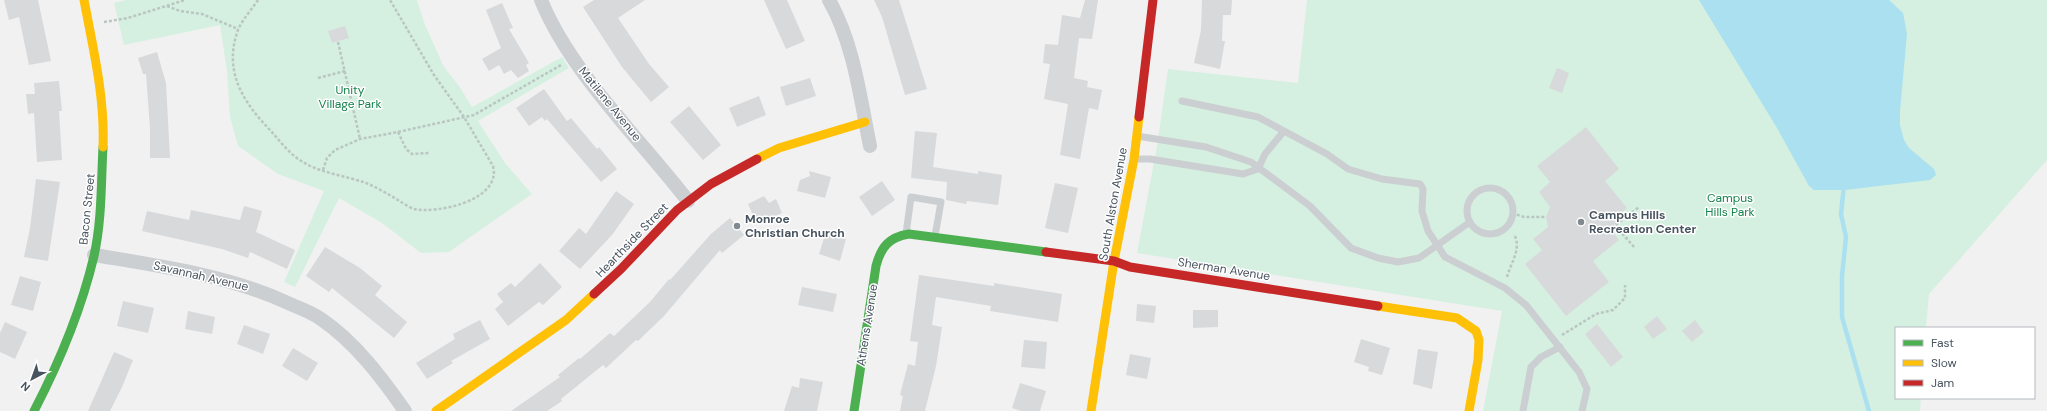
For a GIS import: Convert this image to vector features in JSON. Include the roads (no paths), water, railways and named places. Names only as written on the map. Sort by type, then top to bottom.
[{"type":"street","name":"Bacon Street","points":[[34,411],[65,348],[94,255],[100,212],[104,124],[98,72],[84,0]]},
{"type":"street","name":"Matilene Avenue","points":[[541,0],[550,19],[597,90],[688,201]]},
{"type":"street","points":[[829,0],[845,38],[858,78],[870,146]]},
{"type":"street","name":"South Alston Avenue","points":[[1092,411],[1114,262],[1134,159],[1153,0]]},
{"type":"street","name":"Hearthside Street","points":[[436,411],[566,320],[621,269],[677,210],[711,184],[741,166],[779,148],[865,122]]},
{"type":"street","name":"Sherman Avenue","points":[[886,241],[899,235],[906,234],[935,237],[1114,262],[1130,267],[1457,318],[1469,324],[1477,332],[1480,346],[1469,411]]},
{"type":"street","name":"Athens Avenue","points":[[854,411],[876,266],[880,251],[886,241]]},
{"type":"street","name":"Savannah Avenue","points":[[94,255],[219,278],[261,291],[298,307],[321,319],[337,332],[370,364],[405,411]]},
{"type":"lane","points":[[1182,101],[1258,117],[1327,154],[1348,169],[1382,179],[1420,184],[1423,189],[1422,212],[1428,231],[1439,246],[1445,258],[1505,288],[1526,305],[1579,372],[1587,389],[1582,411]]},
{"type":"lane","points":[[1134,159],[1150,159],[1243,174],[1258,169],[1265,154],[1284,131]]},
{"type":"lane","points":[[1137,136],[1206,147],[1251,162],[1258,169],[1310,206],[1351,248],[1378,258],[1398,262],[1420,258],[1439,246],[1470,222]]},
{"type":"lane","points":[[1484,188],[1491,188],[1504,193],[1511,202],[1512,213],[1509,222],[1502,229],[1496,232],[1484,233],[1476,229],[1470,222],[1467,215],[1469,201],[1475,193],[1484,188]]},
{"type":"lane","points":[[906,234],[911,197],[941,202],[935,237]]},
{"type":"lane","points":[[1523,411],[1531,367],[1541,357],[1560,347]]},
{"type":"water","points":[[1699,0],[1889,0],[1903,13],[1907,34],[1900,111],[1900,125],[1904,140],[1909,148],[1934,169],[1936,175],[1930,180],[1845,190],[1814,190],[1809,186],[1777,128]]},
{"type":"waterway","points":[[1844,185],[1841,214],[1846,237],[1842,276],[1842,317],[1869,411]]},
{"type":"place","name":"Campus Hills Recreation Center","points":[[1581,222]]},
{"type":"place","name":"Monroe Christian Church","points":[[737,226]]},
{"type":"park label","name":"Unity Village Park","points":[[350,97]]},
{"type":"park label","name":"Campus Hills Park","points":[[1730,205]]}]
